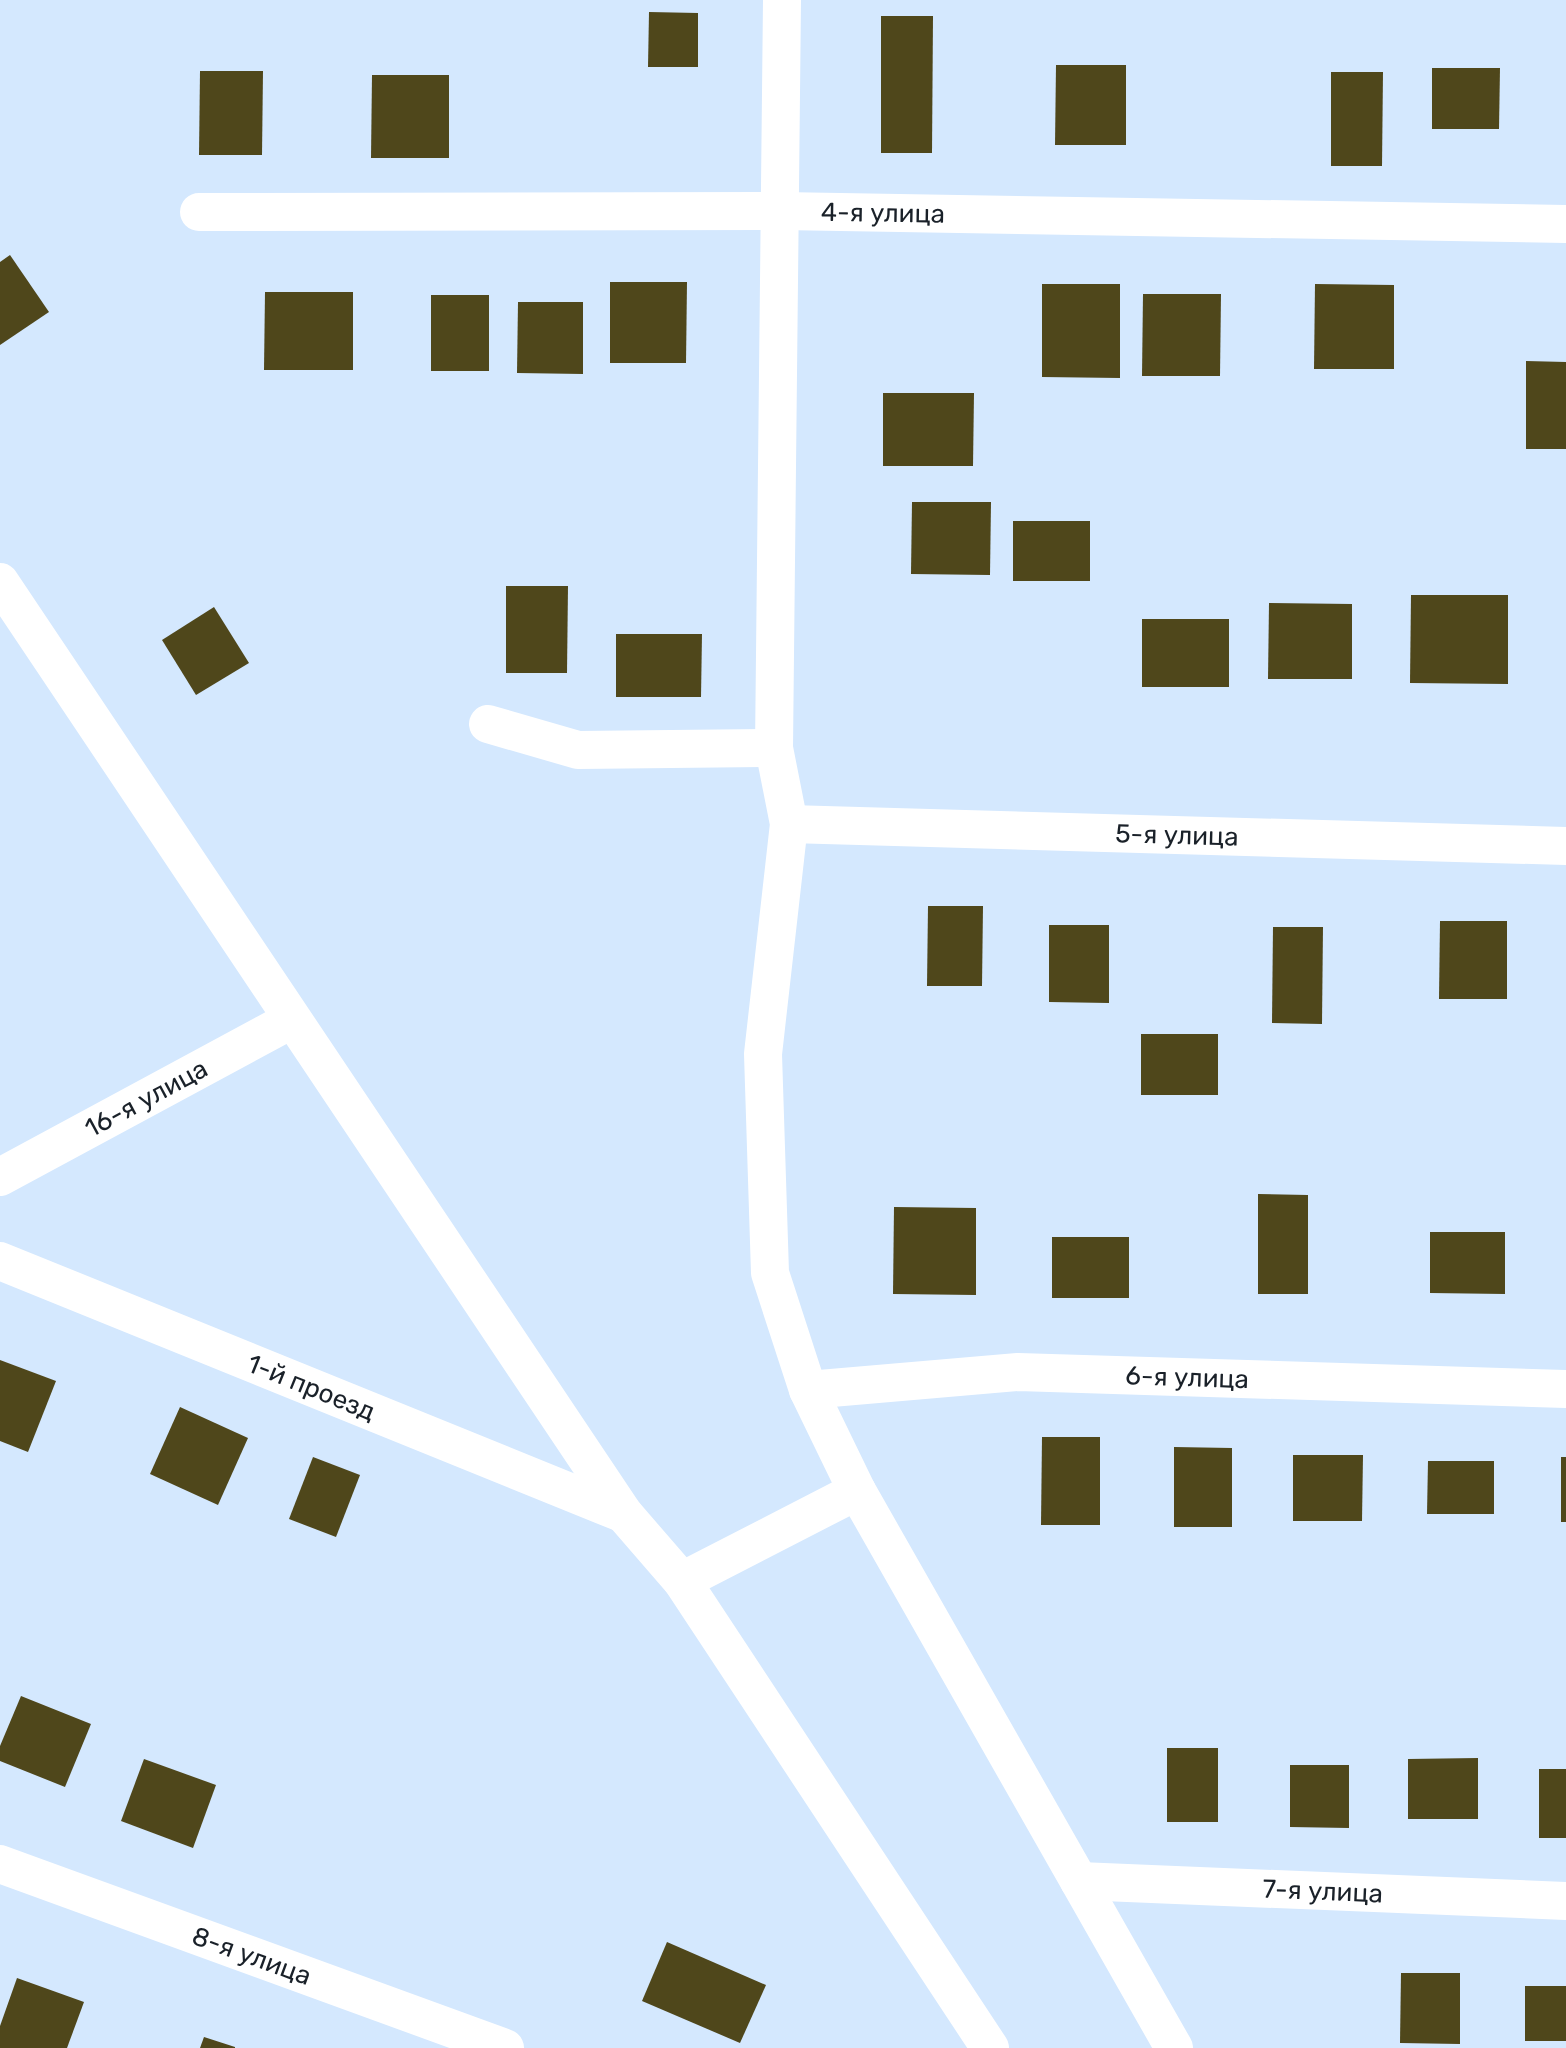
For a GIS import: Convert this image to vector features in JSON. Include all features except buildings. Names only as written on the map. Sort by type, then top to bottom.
[{"type":"street","points":[[782,0],[774,748],[789,824],[763,1054],[770,1273],[808,1390],[857,1491],[1174,2048]]},
{"type":"street","name":"4-я улица","points":[[199,212],[781,211],[1566,224]]},
{"type":"street","points":[[0,582],[624,1514],[682,1581],[990,2048]]},
{"type":"street","points":[[488,724],[578,750],[774,748]]},
{"type":"street","name":"5-я улица","points":[[789,824],[1566,846]]},
{"type":"street","name":"16-я улица","points":[[0,1177],[291,1020]]},
{"type":"street","name":"1-й проезд","points":[[0,1261],[624,1514]]},
{"type":"street","name":"6-я улица","points":[[808,1390],[1018,1372],[1566,1389]]},
{"type":"street","points":[[682,1581],[857,1491]]},
{"type":"street","name":"8-я улица","points":[[0,1864],[505,2048]]},
{"type":"street","name":"7-я улица","points":[[1079,1881],[1566,1901]]}]
